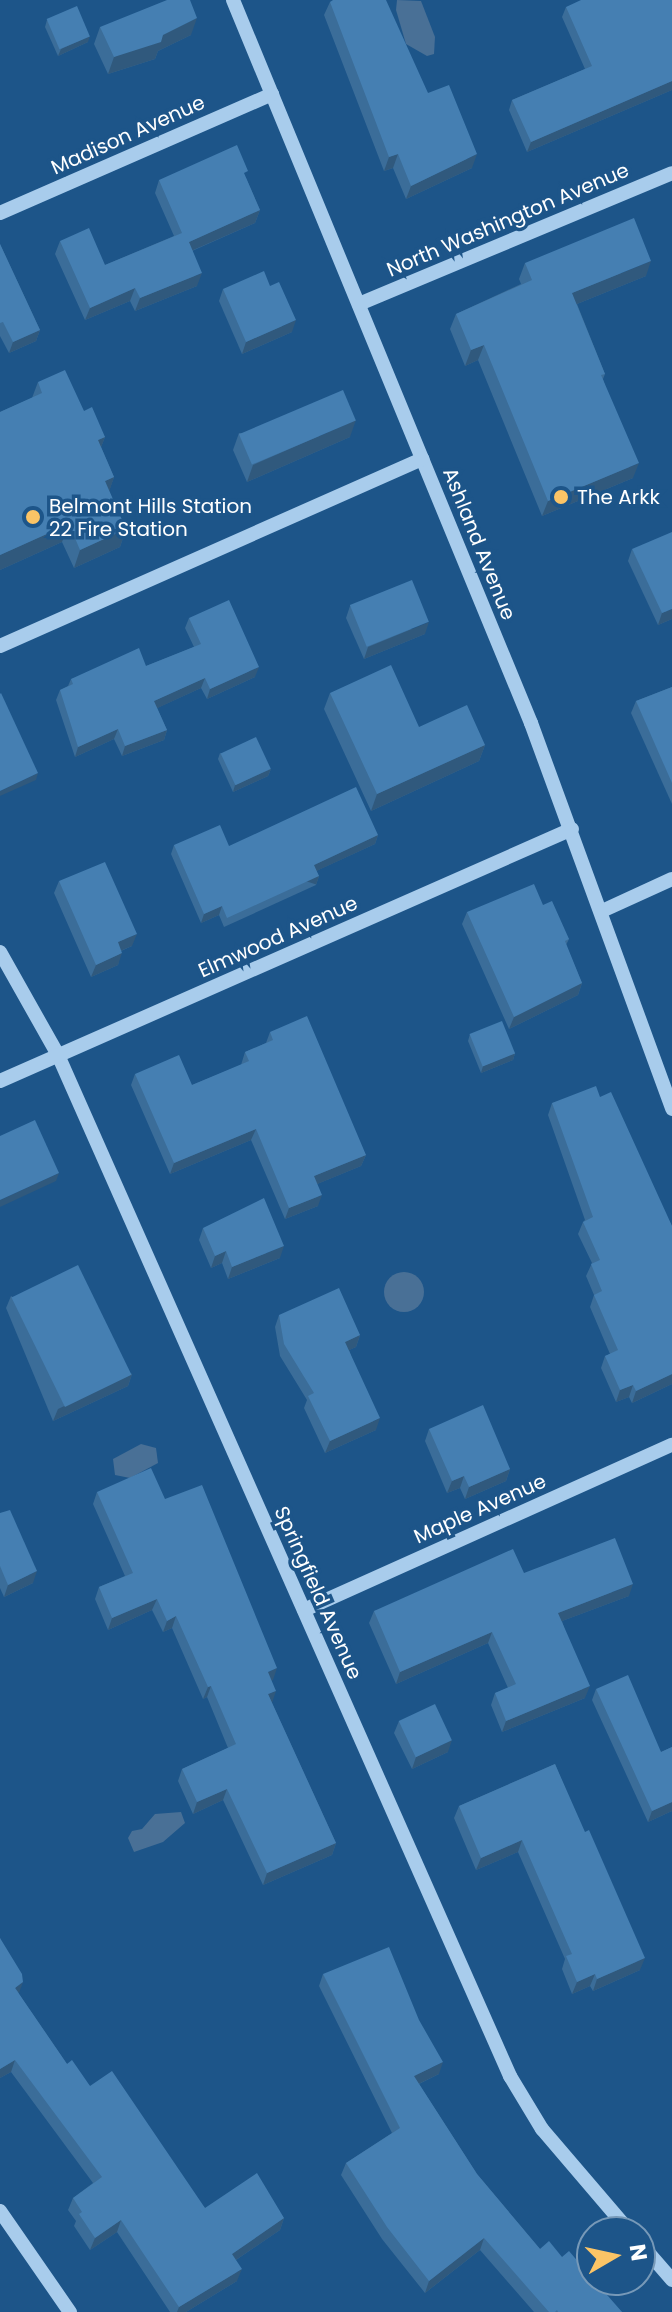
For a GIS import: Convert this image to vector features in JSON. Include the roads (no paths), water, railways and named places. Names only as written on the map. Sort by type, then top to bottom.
[{"type":"street","name":"Ashland Avenue","points":[[233,0],[572,829],[672,1109]]},
{"type":"street","name":"Madison Avenue","points":[[0,213],[272,94]]},
{"type":"street","name":"North Washington Avenue","points":[[359,304],[672,173]]},
{"type":"street","points":[[0,646],[422,459]]},
{"type":"street","name":"Elmwood Avenue","points":[[0,1081],[572,829]]},
{"type":"street","points":[[602,911],[672,879]]},
{"type":"street","name":"Springfield Avenue","points":[[0,952],[58,1055],[510,2076],[542,2129],[616,2216]]},
{"type":"street","name":"Maple Avenue","points":[[304,1610],[672,1445]]},
{"type":"street","points":[[0,2211],[70,2312]]},
{"type":"street","points":[[656,2262],[672,2280]]},
{"type":"water","points":[[397,0],[421,1],[435,37],[434,54],[427,56],[406,44],[396,10]]},
{"type":"water","points":[[404,1272],[418,1278],[424,1292],[418,1306],[404,1312],[390,1306],[384,1292],[390,1278]]},
{"type":"water","points":[[141,1444],[156,1448],[158,1463],[130,1478],[115,1475],[113,1459]]},
{"type":"water","points":[[181,1812],[185,1823],[163,1842],[134,1852],[128,1838],[132,1831],[142,1829],[155,1814]]},
{"type":"place","name":"The Arkk","points":[[561,497]]},
{"type":"place","name":"Belmont Hills Station 22 Fire Station","points":[[33,517]]}]
